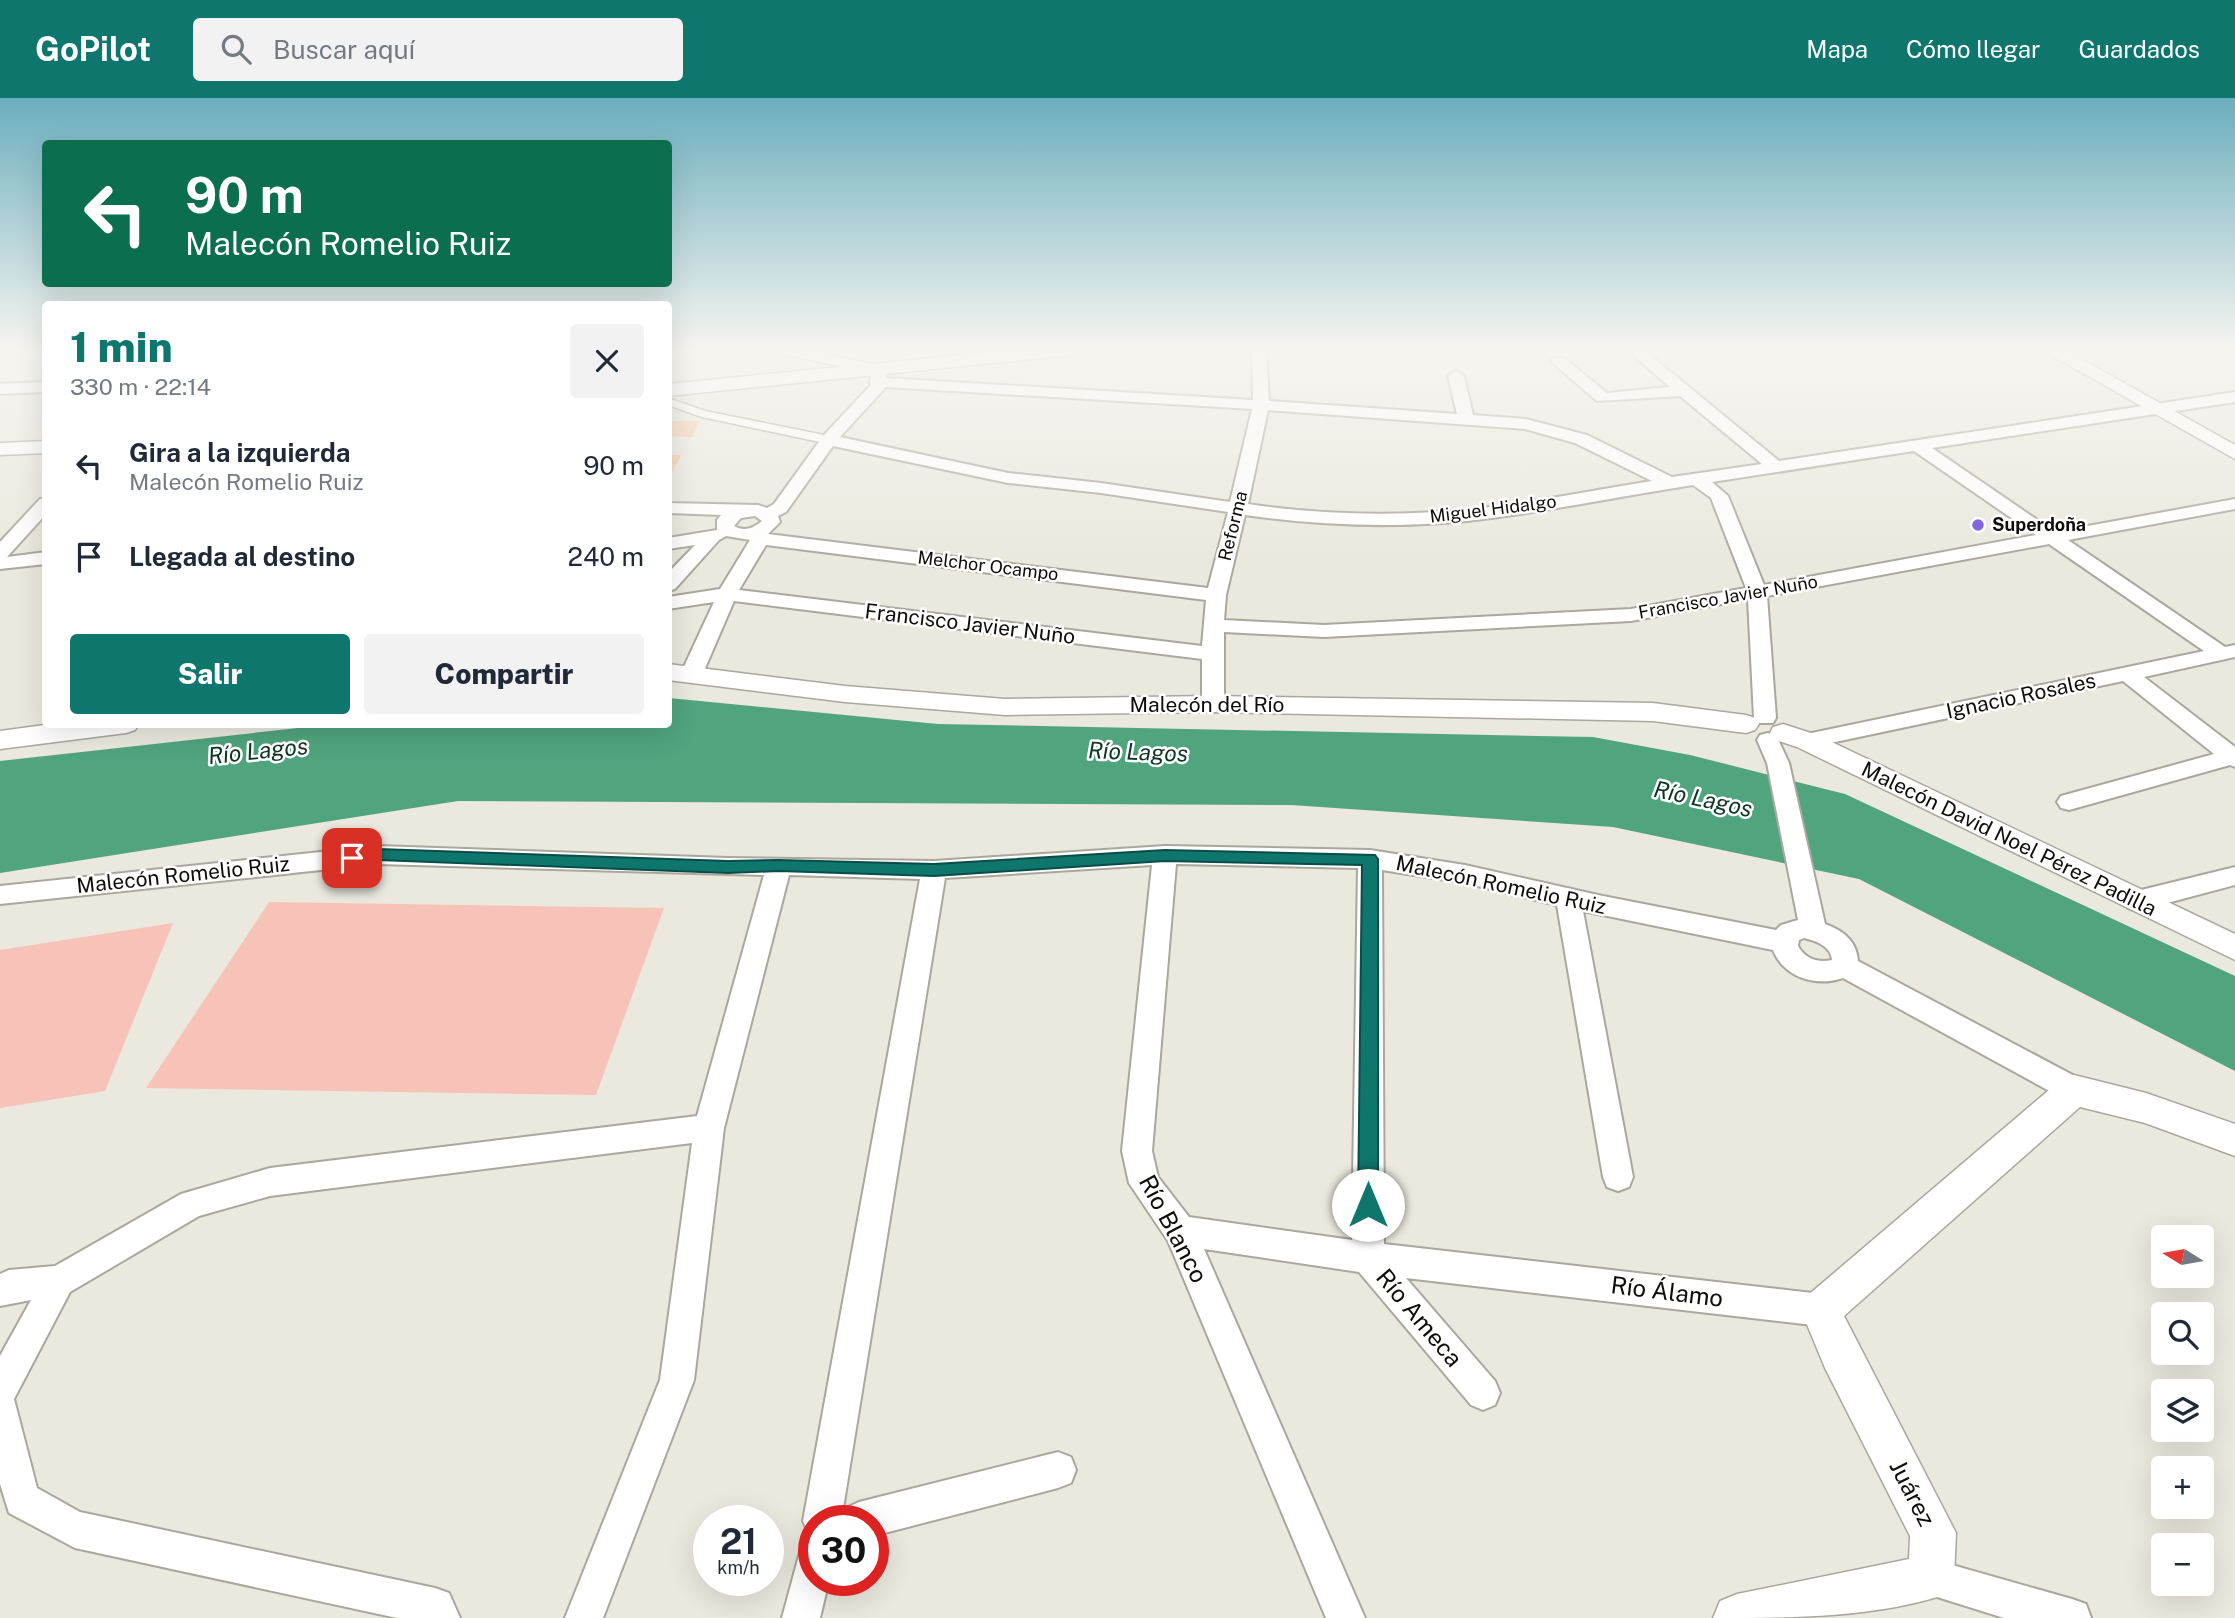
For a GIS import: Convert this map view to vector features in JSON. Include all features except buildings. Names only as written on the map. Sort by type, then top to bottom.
[{"type":"street","points":[[736,421],[829,440]]},
{"type":"street","points":[[768,514],[780,508],[829,440],[847,421]]},
{"type":"street","name":"Reforma","points":[[1213,704],[1212,654],[1216,595],[1257,421]]},
{"type":"street","points":[[1480,421],[1526,424],[1581,439],[1670,483]]},
{"type":"street","points":[[1718,421],[1776,467]]},
{"type":"street","name":"Miguel Hidalgo","points":[[829,440],[1008,478],[1101,488],[1291,516],[1404,519],[1497,512],[2083,421]]},
{"type":"street","points":[[2175,421],[2235,453]]},
{"type":"street","points":[[1918,446],[2050,538],[2228,652]]},
{"type":"street","points":[[0,449],[42,447]]},
{"type":"street","points":[[1698,479],[1719,496],[1757,592],[1774,736],[1813,929]]},
{"type":"street","name":"Francisco Javier Nuño","points":[[1214,626],[1324,631],[1631,615],[2235,504]]},
{"type":"street","points":[[0,552],[42,507]]},
{"type":"street","points":[[672,508],[758,510],[768,514],[771,522],[759,536],[680,673]]},
{"type":"street","points":[[672,581],[720,534],[726,520],[743,511]]},
{"type":"street","name":"Melchor Ocampo","points":[[672,543],[720,534],[759,536],[1216,595]]},
{"type":"street","points":[[0,563],[42,558]]},
{"type":"street","name":"Francisco Javier Nuño","points":[[672,602],[727,594],[1212,654]]},
{"type":"street","name":"Ignacio Rosales","points":[[1774,736],[2127,674],[2228,652]]},
{"type":"street","name":"Malecón del Río","points":[[680,673],[845,694],[1005,707],[1213,704],[1653,712],[1774,736]]},
{"type":"street","points":[[2127,674],[2234,757]]},
{"type":"street","points":[[0,740],[94,728]]},
{"type":"street","name":"Malecón David Noel Pérez Padilla","points":[[1774,736],[2235,948]]},
{"type":"street","points":[[2069,802],[2234,757]]},
{"type":"street","name":"Malecón Romelio Ruiz","points":[[0,895],[378,855],[728,867],[934,870],[1165,855],[1370,859],[1465,874],[1784,942]]},
{"type":"street","name":"Río Blanco","points":[[1165,855],[1137,1151],[1144,1183],[1180,1231],[1346,1618]]},
{"type":"street","name":"Río Ameca","points":[[1370,859],[1368,1258],[1483,1393]]},
{"type":"street","points":[[584,1618],[677,1380],[709,1128],[779,866]]},
{"type":"street","points":[[825,1505],[934,870]]},
{"type":"street","points":[[2137,901],[2235,876]]},
{"type":"street","points":[[1568,898],[1618,1177]]},
{"type":"street","points":[[1804,928],[1823,932],[1840,945],[1845,953],[1843,967],[1829,973],[1808,970],[1791,957],[1784,942],[1790,932],[1804,928]]},
{"type":"street","points":[[1843,967],[2074,1090],[2146,1108],[2235,1140]]},
{"type":"street","points":[[1821,1310],[2074,1090]]},
{"type":"street","points":[[0,1290],[9,1286],[58,1281],[192,1204],[270,1182],[709,1128]]},
{"type":"street","name":"Río Álamo","points":[[1180,1231],[1368,1258],[1821,1310]]},
{"type":"street","points":[[0,1390],[58,1281]]},
{"type":"street","name":"Juárez","points":[[1821,1310],[1840,1353],[1933,1533],[1931,1578]]},
{"type":"street","points":[[0,1408],[22,1500],[75,1529],[435,1607],[441,1618]]},
{"type":"street","points":[[889,1513],[1058,1470]]},
{"type":"street","points":[[1737,1618],[1931,1578],[2072,1618]]},
{"type":"street","points":[[801,1618],[806,1596]]},
{"type":"shaded area","points":[[269,902],[664,908],[596,1095],[146,1088]]},
{"type":"shaded area","points":[[173,923],[105,1091],[0,1108],[0,950]]},
{"type":"water","name":"Río Lagos","points":[[672,698],[938,724],[1593,737],[1690,755],[1845,794],[2235,976],[2235,1071],[1859,879],[1613,827],[1291,805],[458,801],[0,873],[0,761],[298,728],[672,728]]},
{"type":"place","name":"Superdoña","points":[[1978,525]]},
{"type":"route","points":[[352,858],[378,855],[728,867],[934,870],[1165,855],[1370,859],[1368,1205]]}]
